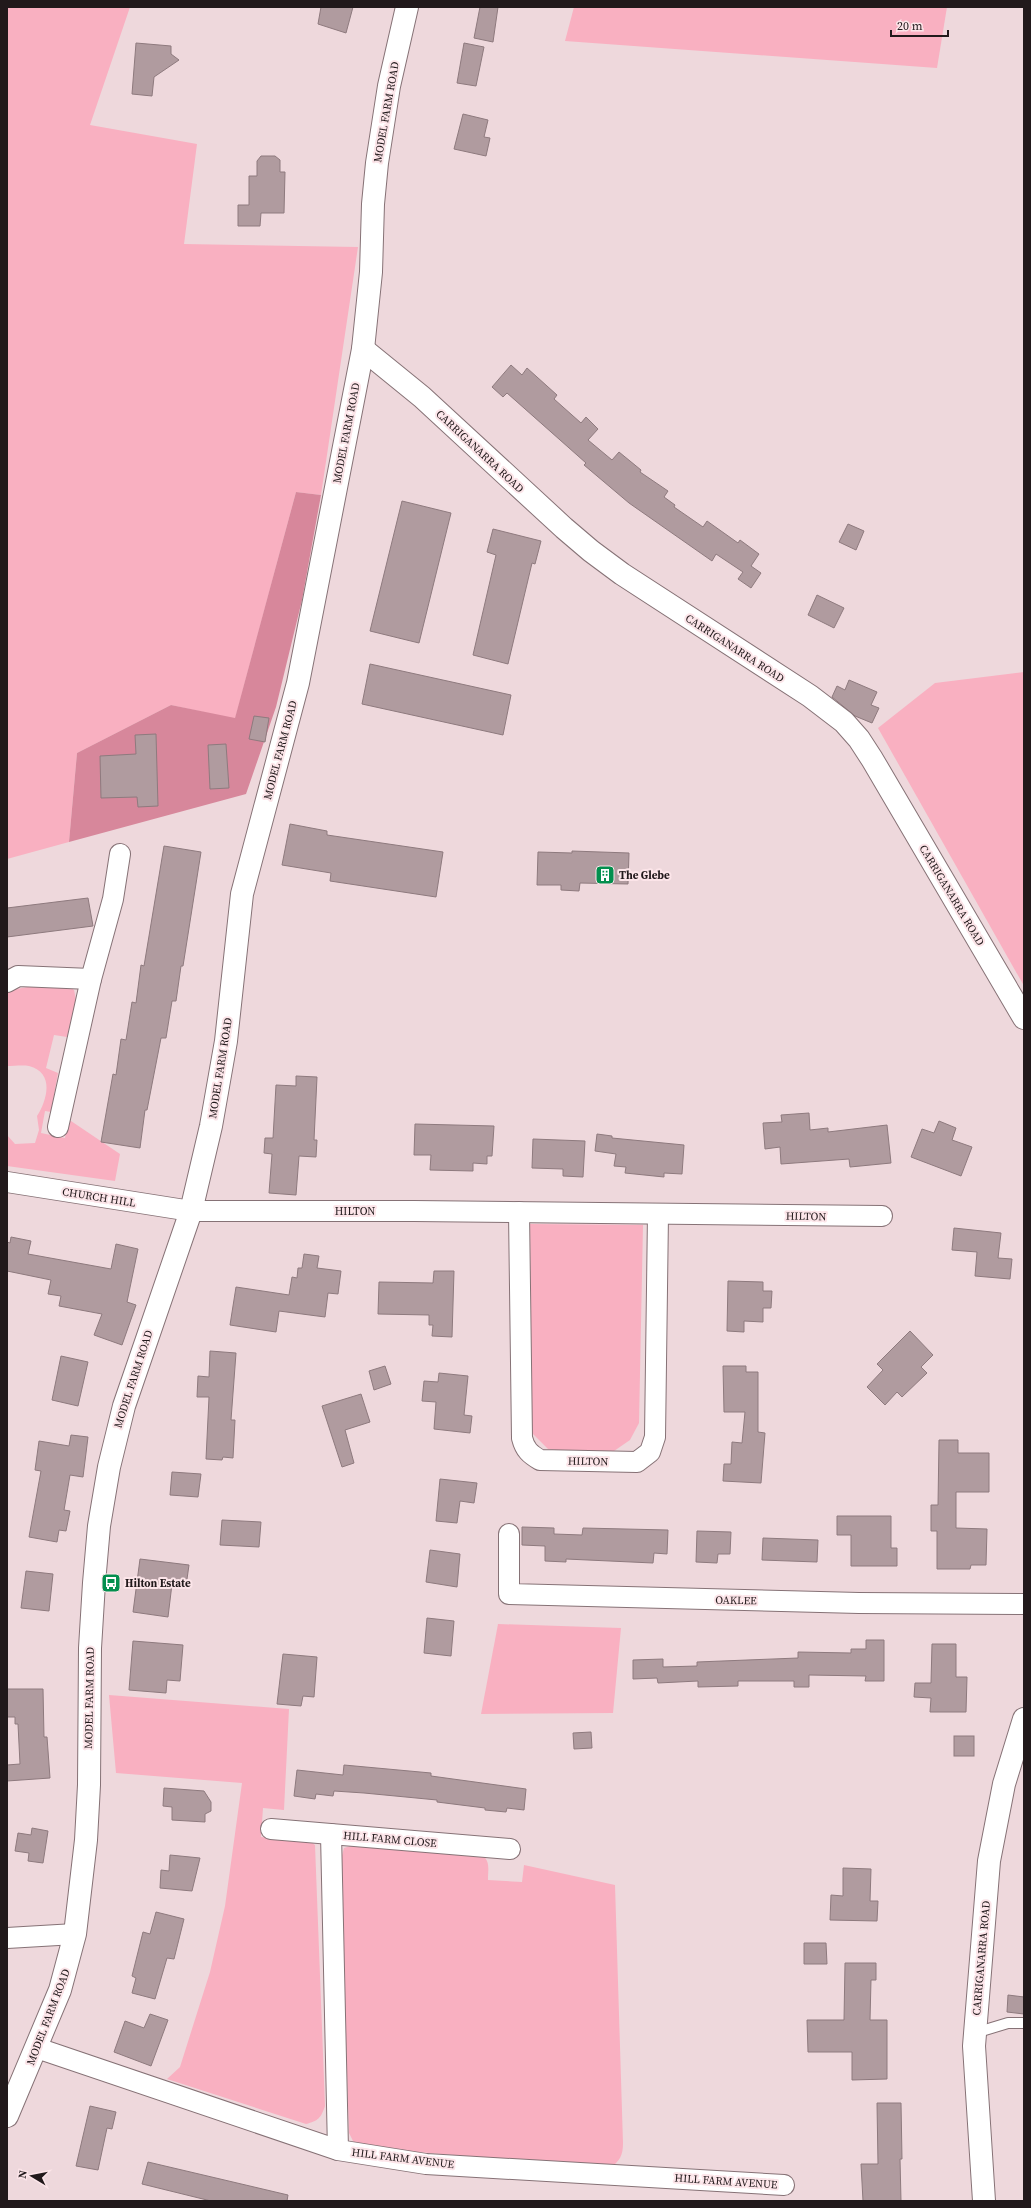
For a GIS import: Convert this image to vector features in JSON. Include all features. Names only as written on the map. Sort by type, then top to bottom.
[{"type":"main road","name":"MODEL FARM ROAD","points":[[7,2116],[37,2048],[60,1990],[75,1934],[86,1832],[89,1784],[90,1648],[99,1526],[110,1461],[124,1406],[191,1211],[221,1080],[242,894],[298,682],[363,349],[371,272],[373,204],[377,163],[389,86],[407,7]]},
{"type":"main road","name":"CARRIGANARRA ROAD","points":[[363,349],[422,397],[591,551],[627,577],[810,696],[844,722],[872,759],[1024,1018]]},
{"type":"main road","name":"CARRIGANARRA ROAD","points":[[984,2201],[974,2046],[989,1861],[1004,1784],[1024,1718]]},
{"type":"street","points":[[58,1127],[91,979],[114,899],[120,854]]},
{"type":"street","points":[[7,982],[18,976],[91,979]]},
{"type":"street","name":"CHURCH HILL","points":[[7,1182],[191,1211]]},
{"type":"street","name":"HILTON","points":[[191,1211],[519,1212],[882,1216]]},
{"type":"street","name":"HILTON","points":[[519,1212],[522,1438],[524,1447],[531,1455],[540,1460],[630,1462],[637,1462],[645,1458],[654,1445],[655,1437],[658,1214]]},
{"type":"street","name":"OAKLEE","points":[[509,1534],[509,1594],[859,1603],[1024,1604]]},
{"type":"street","name":"HILL FARM CLOSE","points":[[271,1829],[510,1849]]},
{"type":"street","points":[[331,1834],[338,2150]]},
{"type":"street","points":[[7,1938],[75,1934]]},
{"type":"street","name":"HILL FARM AVENUE","points":[[37,2048],[338,2150],[426,2164],[784,2185]]},
{"type":"lane","points":[[975,2033],[1008,2023],[1024,2023]]},
{"type":"shaded area","points":[[7,7],[130,7],[90,125],[197,144],[184,244],[358,247],[321,495],[296,492],[235,719],[171,705],[77,753],[69,842],[7,859]]},
{"type":"shaded area","points":[[574,7],[947,7],[937,68],[565,41]]},
{"type":"shaded area","points":[[296,492],[321,495],[302,600],[276,707],[246,794],[69,842],[77,753],[171,705],[235,718]]},
{"type":"shaded area","points":[[1024,672],[1024,986],[878,728],[935,683]]},
{"type":"shaded area","points":[[60,981],[74,990],[76,1000],[67,1037],[54,1035],[46,1068],[58,1073],[51,1112],[45,1111],[41,1133],[65,1138],[68,1121],[71,1121],[120,1154],[115,1181],[7,1166],[7,1135],[15,1144],[35,1143],[39,1130],[37,1116],[41,1110],[46,1095],[46,1081],[43,1075],[29,1066],[7,1066],[7,993],[11,990]]},
{"type":"shaded area","points":[[530,1224],[643,1225],[639,1423],[630,1440],[614,1451],[587,1454],[548,1449],[532,1433]]},
{"type":"shaded area","points":[[498,1624],[621,1628],[613,1713],[481,1714]]},
{"type":"shaded area","points":[[109,1695],[289,1709],[284,1810],[263,1808],[261,1837],[311,1842],[315,1845],[325,2106],[320,2116],[313,2122],[306,2124],[167,2079],[180,2067],[210,1972],[225,1906],[242,1783],[116,1773]]},
{"type":"shaded area","points":[[357,1844],[479,1853],[485,1858],[488,1864],[488,1880],[522,1882],[524,1865],[615,1885],[623,2143],[621,2155],[616,2163],[609,2168],[359,2147],[353,2141],[349,2133],[340,1863],[344,1848]]},
{"type":"building","points":[[321,7],[353,7],[346,33],[318,24]]},
{"type":"building","points":[[480,7],[498,7],[493,42],[474,38]]},
{"type":"building","points":[[136,43],[171,46],[171,54],[179,60],[154,77],[152,96],[132,94]]},
{"type":"building","points":[[464,43],[484,47],[476,86],[457,83]]},
{"type":"building","points":[[463,114],[488,120],[484,137],[490,138],[486,156],[454,149]]},
{"type":"building","points":[[261,156],[275,156],[280,160],[280,172],[285,172],[284,213],[261,213],[260,226],[238,226],[238,205],[249,205],[249,176],[257,176],[257,161]]},
{"type":"building","points":[[511,365],[522,375],[527,368],[557,395],[554,399],[581,423],[586,417],[598,429],[588,440],[612,460],[619,452],[641,470],[640,472],[668,491],[664,497],[675,505],[674,507],[703,527],[707,521],[738,543],[740,540],[759,554],[751,566],[761,573],[751,588],[738,579],[743,572],[716,554],[712,561],[629,503],[584,465],[586,463],[507,393],[503,397],[492,387]]},
{"type":"building","points":[[402,501],[451,513],[419,643],[370,631]]},
{"type":"building","points":[[848,524],[864,531],[856,550],[839,542]]},
{"type":"building","points":[[493,529],[541,541],[535,564],[532,563],[508,664],[473,655],[496,555],[487,552]]},
{"type":"building","points":[[817,595],[844,608],[834,628],[808,615]]},
{"type":"building","points":[[370,664],[511,695],[503,735],[362,704]]},
{"type":"building","points":[[849,680],[877,692],[871,705],[879,708],[872,723],[855,716],[832,697],[837,686],[845,690]]},
{"type":"building","points":[[254,716],[269,718],[265,742],[249,739]]},
{"type":"building","points":[[156,734],[158,806],[138,807],[137,797],[101,798],[100,756],[136,754],[135,735]]},
{"type":"building","points":[[226,744],[229,788],[210,789],[208,745]]},
{"type":"building","points":[[290,824],[327,831],[327,835],[443,852],[436,897],[330,881],[331,873],[282,865]]},
{"type":"building","points":[[164,846],[201,852],[176,1001],[172,1001],[166,1038],[161,1038],[147,1110],[145,1110],[140,1148],[101,1142],[113,1074],[116,1075],[121,1039],[126,1040],[132,1002],[136,1003],[141,965],[144,966]]},
{"type":"building","points":[[572,851],[629,853],[628,884],[580,883],[579,891],[561,890],[561,885],[537,885],[538,852],[572,853]]},
{"type":"building","points":[[88,898],[93,926],[7,937],[7,908]]},
{"type":"building","points":[[296,1076],[317,1077],[314,1140],[317,1140],[316,1157],[299,1156],[296,1195],[269,1193],[272,1154],[264,1153],[265,1138],[273,1138],[276,1085],[296,1086]]},
{"type":"building","points":[[809,1113],[810,1130],[828,1128],[828,1132],[887,1125],[891,1163],[850,1167],[849,1159],[781,1164],[780,1147],[765,1149],[763,1123],[782,1122],[781,1115]]},
{"type":"building","points":[[939,1121],[956,1128],[952,1140],[972,1147],[961,1176],[911,1157],[922,1129],[934,1133]]},
{"type":"building","points":[[415,1124],[494,1126],[492,1156],[487,1156],[487,1164],[473,1163],[473,1171],[430,1170],[431,1155],[414,1155]]},
{"type":"building","points":[[597,1134],[612,1136],[612,1138],[684,1145],[682,1174],[664,1173],[664,1177],[625,1173],[626,1167],[614,1166],[616,1154],[595,1151]]},
{"type":"building","points":[[533,1139],[585,1141],[583,1177],[563,1176],[563,1169],[532,1168]]},
{"type":"building","points":[[954,1228],[1001,1233],[998,1258],[1012,1259],[1010,1279],[975,1276],[977,1252],[952,1250]]},
{"type":"building","points":[[11,1237],[31,1241],[28,1254],[111,1269],[116,1244],[138,1249],[127,1302],[136,1305],[122,1345],[94,1335],[102,1314],[59,1306],[61,1296],[48,1294],[51,1280],[7,1271],[7,1242],[10,1243]]},
{"type":"building","points":[[304,1254],[319,1256],[317,1268],[341,1271],[338,1294],[328,1293],[325,1317],[279,1311],[276,1332],[230,1325],[236,1287],[289,1295],[292,1277],[297,1278],[298,1268],[302,1268]]},
{"type":"building","points":[[434,1271],[454,1271],[452,1337],[432,1336],[433,1325],[429,1325],[429,1315],[378,1314],[379,1282],[433,1283]]},
{"type":"building","points":[[728,1281],[763,1282],[763,1291],[772,1291],[771,1308],[763,1308],[763,1322],[744,1321],[744,1332],[727,1331]]},
{"type":"building","points":[[910,1331],[933,1355],[921,1367],[927,1373],[902,1397],[897,1392],[885,1405],[867,1387],[883,1370],[877,1364]]},
{"type":"building","points":[[210,1351],[236,1353],[231,1420],[235,1420],[233,1458],[223,1457],[222,1460],[206,1459],[209,1397],[197,1397],[198,1376],[209,1377]]},
{"type":"building","points":[[61,1356],[88,1362],[78,1406],[52,1400]]},
{"type":"building","points":[[385,1366],[391,1384],[374,1390],[369,1371]]},
{"type":"building","points":[[723,1366],[746,1366],[746,1372],[758,1372],[758,1432],[765,1433],[761,1483],[723,1481],[724,1464],[731,1464],[732,1442],[742,1443],[745,1412],[724,1412]]},
{"type":"building","points":[[439,1373],[468,1376],[464,1415],[472,1416],[470,1433],[434,1429],[436,1402],[422,1401],[424,1381],[438,1382]]},
{"type":"building","points":[[361,1394],[370,1422],[345,1430],[354,1463],[342,1467],[322,1406]]},
{"type":"building","points":[[71,1435],[88,1437],[83,1477],[70,1475],[64,1510],[70,1511],[66,1531],[59,1530],[57,1542],[29,1537],[41,1471],[35,1470],[39,1441],[69,1446]]},
{"type":"building","points":[[939,1440],[958,1440],[958,1453],[989,1453],[989,1492],[956,1492],[956,1528],[987,1529],[986,1565],[971,1565],[970,1569],[937,1569],[937,1531],[931,1531],[931,1505],[938,1505]]},
{"type":"building","points":[[172,1472],[201,1474],[198,1497],[170,1495]]},
{"type":"building","points":[[440,1479],[477,1483],[474,1503],[460,1501],[457,1523],[436,1521]]},
{"type":"building","points":[[837,1516],[891,1516],[891,1548],[897,1548],[897,1566],[851,1566],[851,1535],[837,1535]]},
{"type":"building","points":[[222,1520],[261,1522],[259,1547],[220,1545]]},
{"type":"building","points":[[522,1527],[554,1528],[554,1534],[582,1535],[583,1528],[668,1530],[667,1554],[654,1553],[653,1563],[566,1559],[566,1562],[545,1561],[545,1546],[522,1545]]},
{"type":"building","points":[[697,1531],[731,1532],[730,1554],[718,1554],[717,1563],[696,1562]]},
{"type":"building","points":[[763,1538],[818,1540],[817,1562],[762,1560]]},
{"type":"building","points":[[430,1550],[460,1554],[457,1587],[426,1582]]},
{"type":"building","points":[[140,1559],[189,1565],[186,1586],[172,1584],[168,1617],[133,1612]]},
{"type":"building","points":[[26,1571],[53,1574],[49,1611],[21,1608]]},
{"type":"building","points":[[427,1618],[454,1621],[451,1656],[424,1653]]},
{"type":"building","points":[[866,1640],[884,1640],[884,1681],[865,1681],[866,1676],[809,1675],[809,1687],[794,1687],[794,1681],[738,1681],[738,1686],[698,1687],[698,1681],[658,1683],[657,1678],[633,1679],[633,1660],[663,1659],[663,1667],[697,1666],[697,1662],[798,1658],[798,1652],[851,1653],[851,1649],[866,1649]]},
{"type":"building","points":[[133,1641],[183,1645],[180,1681],[167,1680],[166,1693],[129,1690]]},
{"type":"building","points":[[932,1644],[956,1644],[956,1677],[967,1677],[966,1712],[930,1712],[931,1698],[914,1697],[915,1683],[931,1683]]},
{"type":"building","points":[[283,1654],[317,1657],[314,1697],[303,1696],[301,1706],[277,1704]]},
{"type":"building","points":[[7,1689],[43,1689],[44,1737],[47,1737],[50,1778],[7,1781],[7,1765],[20,1764],[18,1724],[15,1724],[15,1717],[7,1717]]},
{"type":"building","points":[[591,1732],[592,1748],[574,1749],[573,1733]]},
{"type":"building","points":[[954,1736],[974,1736],[974,1756],[954,1756]]},
{"type":"building","points":[[344,1765],[431,1773],[431,1776],[526,1789],[524,1810],[507,1808],[506,1812],[485,1810],[485,1808],[437,1802],[437,1800],[334,1791],[333,1796],[316,1794],[315,1799],[294,1796],[297,1770],[343,1775]]},
{"type":"building","points":[[164,1788],[204,1791],[211,1802],[211,1811],[205,1814],[205,1822],[172,1820],[172,1807],[163,1806]]},
{"type":"building","points":[[32,1828],[48,1831],[43,1863],[28,1861],[29,1853],[15,1851],[18,1833],[31,1835]]},
{"type":"building","points":[[170,1855],[200,1858],[192,1891],[160,1888],[161,1870],[169,1871]]},
{"type":"building","points":[[843,1868],[871,1869],[870,1901],[878,1901],[877,1921],[830,1920],[831,1895],[843,1896]]},
{"type":"building","points":[[156,1912],[184,1919],[174,1959],[167,1958],[155,1999],[132,1993],[136,1978],[132,1976],[143,1932],[150,1934]]},
{"type":"building","points":[[804,1943],[826,1943],[827,1964],[804,1964]]},
{"type":"building","points":[[845,1963],[876,1963],[876,1980],[871,1980],[870,2020],[887,2020],[887,2079],[852,2080],[852,2052],[808,2052],[807,2020],[844,2020]]},
{"type":"building","points":[[1008,1995],[1024,1997],[1024,2014],[1007,2012]]},
{"type":"building","points":[[150,2014],[168,2020],[151,2066],[114,2052],[125,2021],[144,2028]]},
{"type":"building","points":[[877,2103],[901,2103],[901,2201],[863,2201],[861,2164],[878,2164]]},
{"type":"building","points":[[90,2106],[116,2112],[112,2129],[107,2128],[98,2170],[76,2166]]},
{"type":"building","points":[[148,2162],[288,2195],[287,2201],[211,2201],[142,2184]]},
{"type":"place","name":"The Glebe","points":[[605,875]]},
{"type":"place","name":"Hilton Estate","points":[[111,1583]]}]
